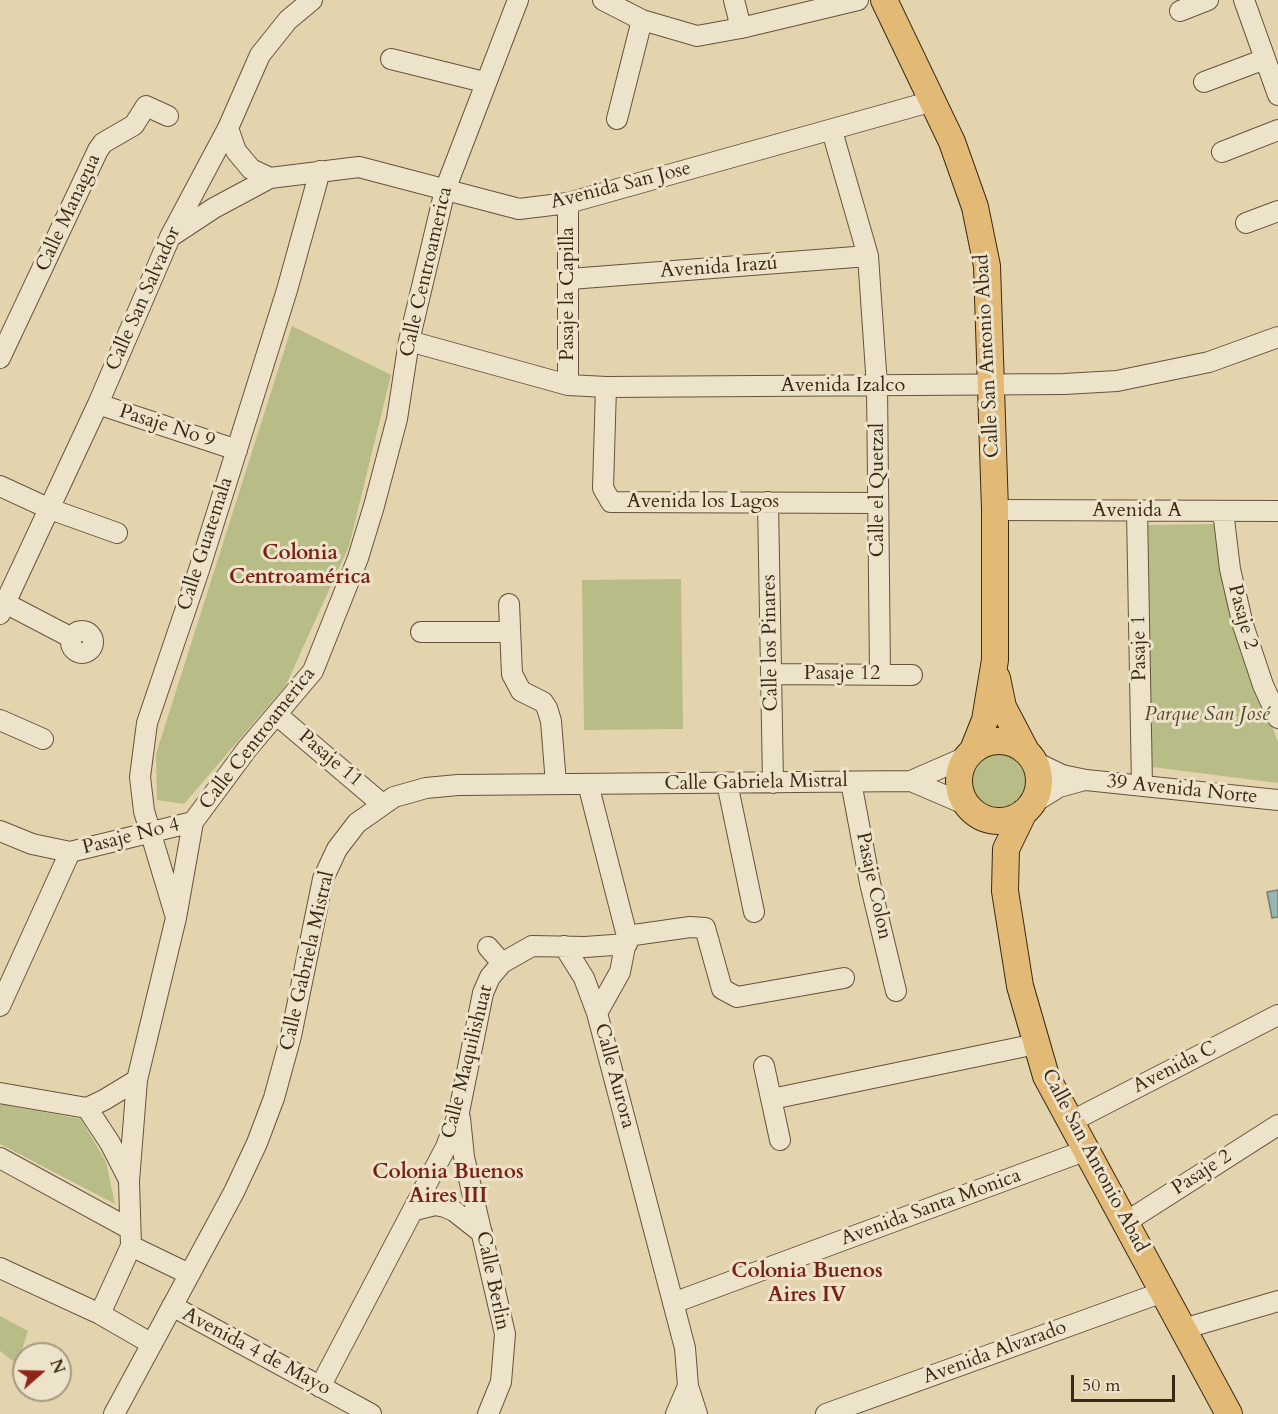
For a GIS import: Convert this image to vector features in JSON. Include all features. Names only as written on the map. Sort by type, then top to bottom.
[{"type":"main road","name":"Calle San Antonio Abad","points":[[884,0],[933,100],[967,183],[987,266],[995,510],[994,660],[985,720],[970,753]]},
{"type":"main road","name":"Calle San Antonio Abad","points":[[994,660],[1003,707],[1029,756]]},
{"type":"main road","points":[[998,740],[1011,742],[1029,756],[1038,785],[1027,808],[1010,819],[998,821],[971,809],[959,783],[960,769],[970,753],[985,743],[998,740]]},
{"type":"main road","name":"Calle San Antonio Abad","points":[[1027,808],[1006,849],[1005,891],[1020,986],[1046,1076],[1072,1120],[1183,1329],[1222,1412]]},
{"type":"main road","name":"Calle San Antonio Abad","points":[[971,809],[1005,891]]},
{"type":"street","name":"Calle San Salvador","points":[[2,608],[98,404],[170,237],[228,129],[260,55],[288,20],[312,0]]},
{"type":"street","name":"Calle Centroamerica","points":[[100,1314],[131,1238],[129,1181],[137,1080],[176,918],[193,822],[247,748],[313,671],[358,558],[397,419],[409,341],[445,190],[484,82],[518,0]]},
{"type":"street","points":[[603,0],[642,20],[697,36],[858,0]]},
{"type":"street","points":[[734,0],[741,28]]},
{"type":"street","points":[[1180,11],[1208,0]]},
{"type":"street","points":[[1244,0],[1278,95]]},
{"type":"street","points":[[617,119],[642,20]]},
{"type":"street","points":[[392,59],[484,82]]},
{"type":"street","points":[[1204,82],[1265,59]]},
{"type":"street","name":"Avenida San Jose","points":[[170,237],[214,208],[270,178],[359,167],[519,209],[568,203],[832,131],[933,100]]},
{"type":"street","name":"Calle Managua","points":[[0,358],[103,142],[134,125],[146,106],[168,116]]},
{"type":"street","points":[[228,129],[236,151],[251,169],[270,178]]},
{"type":"street","points":[[1222,152],[1278,130]]},
{"type":"street","name":"Calle el Quetzal","points":[[832,131],[868,256],[877,386],[880,674]]},
{"type":"street","name":"Calle Guatemala","points":[[176,918],[149,832],[140,777],[147,723],[237,450],[287,290],[320,171]]},
{"type":"street","name":"Pasaje la Capilla","points":[[568,203],[570,279],[568,385]]},
{"type":"street","points":[[1246,223],[1278,211]]},
{"type":"street","name":"Avenida Irazú","points":[[570,279],[868,256]]},
{"type":"street","name":"Avenida Izalco","points":[[409,341],[568,385],[606,387],[877,386],[1117,381],[1209,362],[1278,337]]},
{"type":"street","name":"Avenida los Lagos","points":[[606,387],[603,488],[611,502],[877,503]]},
{"type":"street","name":"Pasaje No 9","points":[[98,404],[237,450]]},
{"type":"street","points":[[0,486],[50,509],[117,533]]},
{"type":"street","name":"Calle los Pinares","points":[[768,502],[773,783]]},
{"type":"street","name":"Avenida A","points":[[995,510],[1278,511]]},
{"type":"street","name":"Pasaje 1","points":[[1137,511],[1142,786]]},
{"type":"street","name":"Pasaje 2","points":[[1223,511],[1230,569],[1243,625],[1263,686],[1278,718]]},
{"type":"street","points":[[509,604],[512,674],[521,691],[543,702],[547,708],[551,721],[556,783]]},
{"type":"street","points":[[2,608],[72,638]]},
{"type":"street","points":[[421,632],[510,632]]},
{"type":"street","name":"Pasaje 12","points":[[772,674],[912,675]]},
{"type":"street","name":"Pasaje 11","points":[[277,715],[382,804]]},
{"type":"street","points":[[0,720],[43,739]]},
{"type":"street","name":"Calle Gabriela Mistral","points":[[114,1414],[234,1192],[274,1098],[291,1036],[323,879],[337,849],[357,823],[394,797],[426,788],[458,784],[911,781],[970,753]]},
{"type":"street","name":"39 Avenida Norte","points":[[1029,756],[1062,775],[1086,780],[1278,801]]},
{"type":"street","name":"39 Avenida Norte","points":[[1027,808],[1059,787],[1086,780]]},
{"type":"street","name":"Calle Gabriela Mistral","points":[[911,781],[971,809]]},
{"type":"street","name":"Pasaje Colon","points":[[851,782],[870,883],[896,991]]},
{"type":"street","points":[[727,783],[754,912]]},
{"type":"street","name":"Calle Aurora","points":[[588,784],[627,940],[620,972],[597,1012],[688,1362],[688,1386]]},
{"type":"street","name":"Pasaje No 4","points":[[1,834],[32,844],[70,852],[193,822]]},
{"type":"street","points":[[0,1006],[70,852]]},
{"type":"street","points":[[627,940],[690,927],[705,928],[722,989],[737,998],[844,978]]},
{"type":"street","name":"Calle Maquilishuat","points":[[320,1387],[438,1166],[459,1112],[485,986],[502,963],[525,948],[606,947],[627,940]]},
{"type":"street","points":[[564,946],[584,978],[597,1012]]},
{"type":"street","name":"Calle Maquilishuat","points":[[488,947],[502,963]]},
{"type":"street","name":"Avenida C","points":[[1072,1120],[1278,1015]]},
{"type":"street","points":[[772,1099],[1036,1044]]},
{"type":"street","points":[[764,1066],[780,1140]]},
{"type":"street","points":[[0,1093],[87,1108],[113,1096],[137,1080]]},
{"type":"street","points":[[87,1108],[110,1143],[129,1181]]},
{"type":"street","name":"Calle Berlin","points":[[459,1112],[464,1157],[505,1334],[501,1382],[488,1414]]},
{"type":"street","name":"Pasaje 2","points":[[1126,1222],[1278,1125]]},
{"type":"street","name":"Avenida Santa Monica","points":[[673,1303],[1087,1150]]},
{"type":"street","points":[[0,1158],[189,1274]]},
{"type":"street","points":[[415,1210],[435,1205],[446,1207],[482,1233]]},
{"type":"street","points":[[0,1268],[100,1314],[152,1344]]},
{"type":"street","name":"Avenida Alvarado","points":[[826,1414],[1163,1292]]},
{"type":"street","points":[[1183,1329],[1278,1300]]},
{"type":"street","name":"Avenida 4 de Mayo","points":[[172,1306],[371,1414]]},
{"type":"street","points":[[676,1414],[688,1386]]},
{"type":"street","points":[[688,1386],[697,1414]]},
{"type":"green space","points":[[292,326],[391,375],[349,546],[286,685],[184,804],[157,800],[156,754]]},
{"type":"green space","name":"Parque San José","points":[[1220,524],[1238,636],[1278,742],[1278,783],[1152,767],[1147,525]]},
{"type":"green space","points":[[681,579],[683,729],[584,730],[582,580]]},
{"type":"green space","points":[[998,748],[1010,751],[1021,758],[1028,769],[1031,781],[1028,793],[1021,804],[1010,811],[998,814],[986,811],[975,804],[968,793],[965,781],[968,769],[975,758],[986,751]]},
{"type":"green space","points":[[0,1104],[81,1119],[106,1162],[115,1204],[0,1144]]},
{"type":"green space","points":[[0,1316],[28,1331],[25,1342],[12,1342],[12,1360],[0,1351]]},
{"type":"water","points":[[1278,890],[1278,917],[1272,918],[1267,892]]},
{"type":"district","name":"Colonia Centroamérica","points":[[300,566]]},
{"type":"district","name":"Colonia Buenos Aires III","points":[[448,1185]]},
{"type":"district","name":"Colonia Buenos Aires IV","points":[[807,1284]]}]
